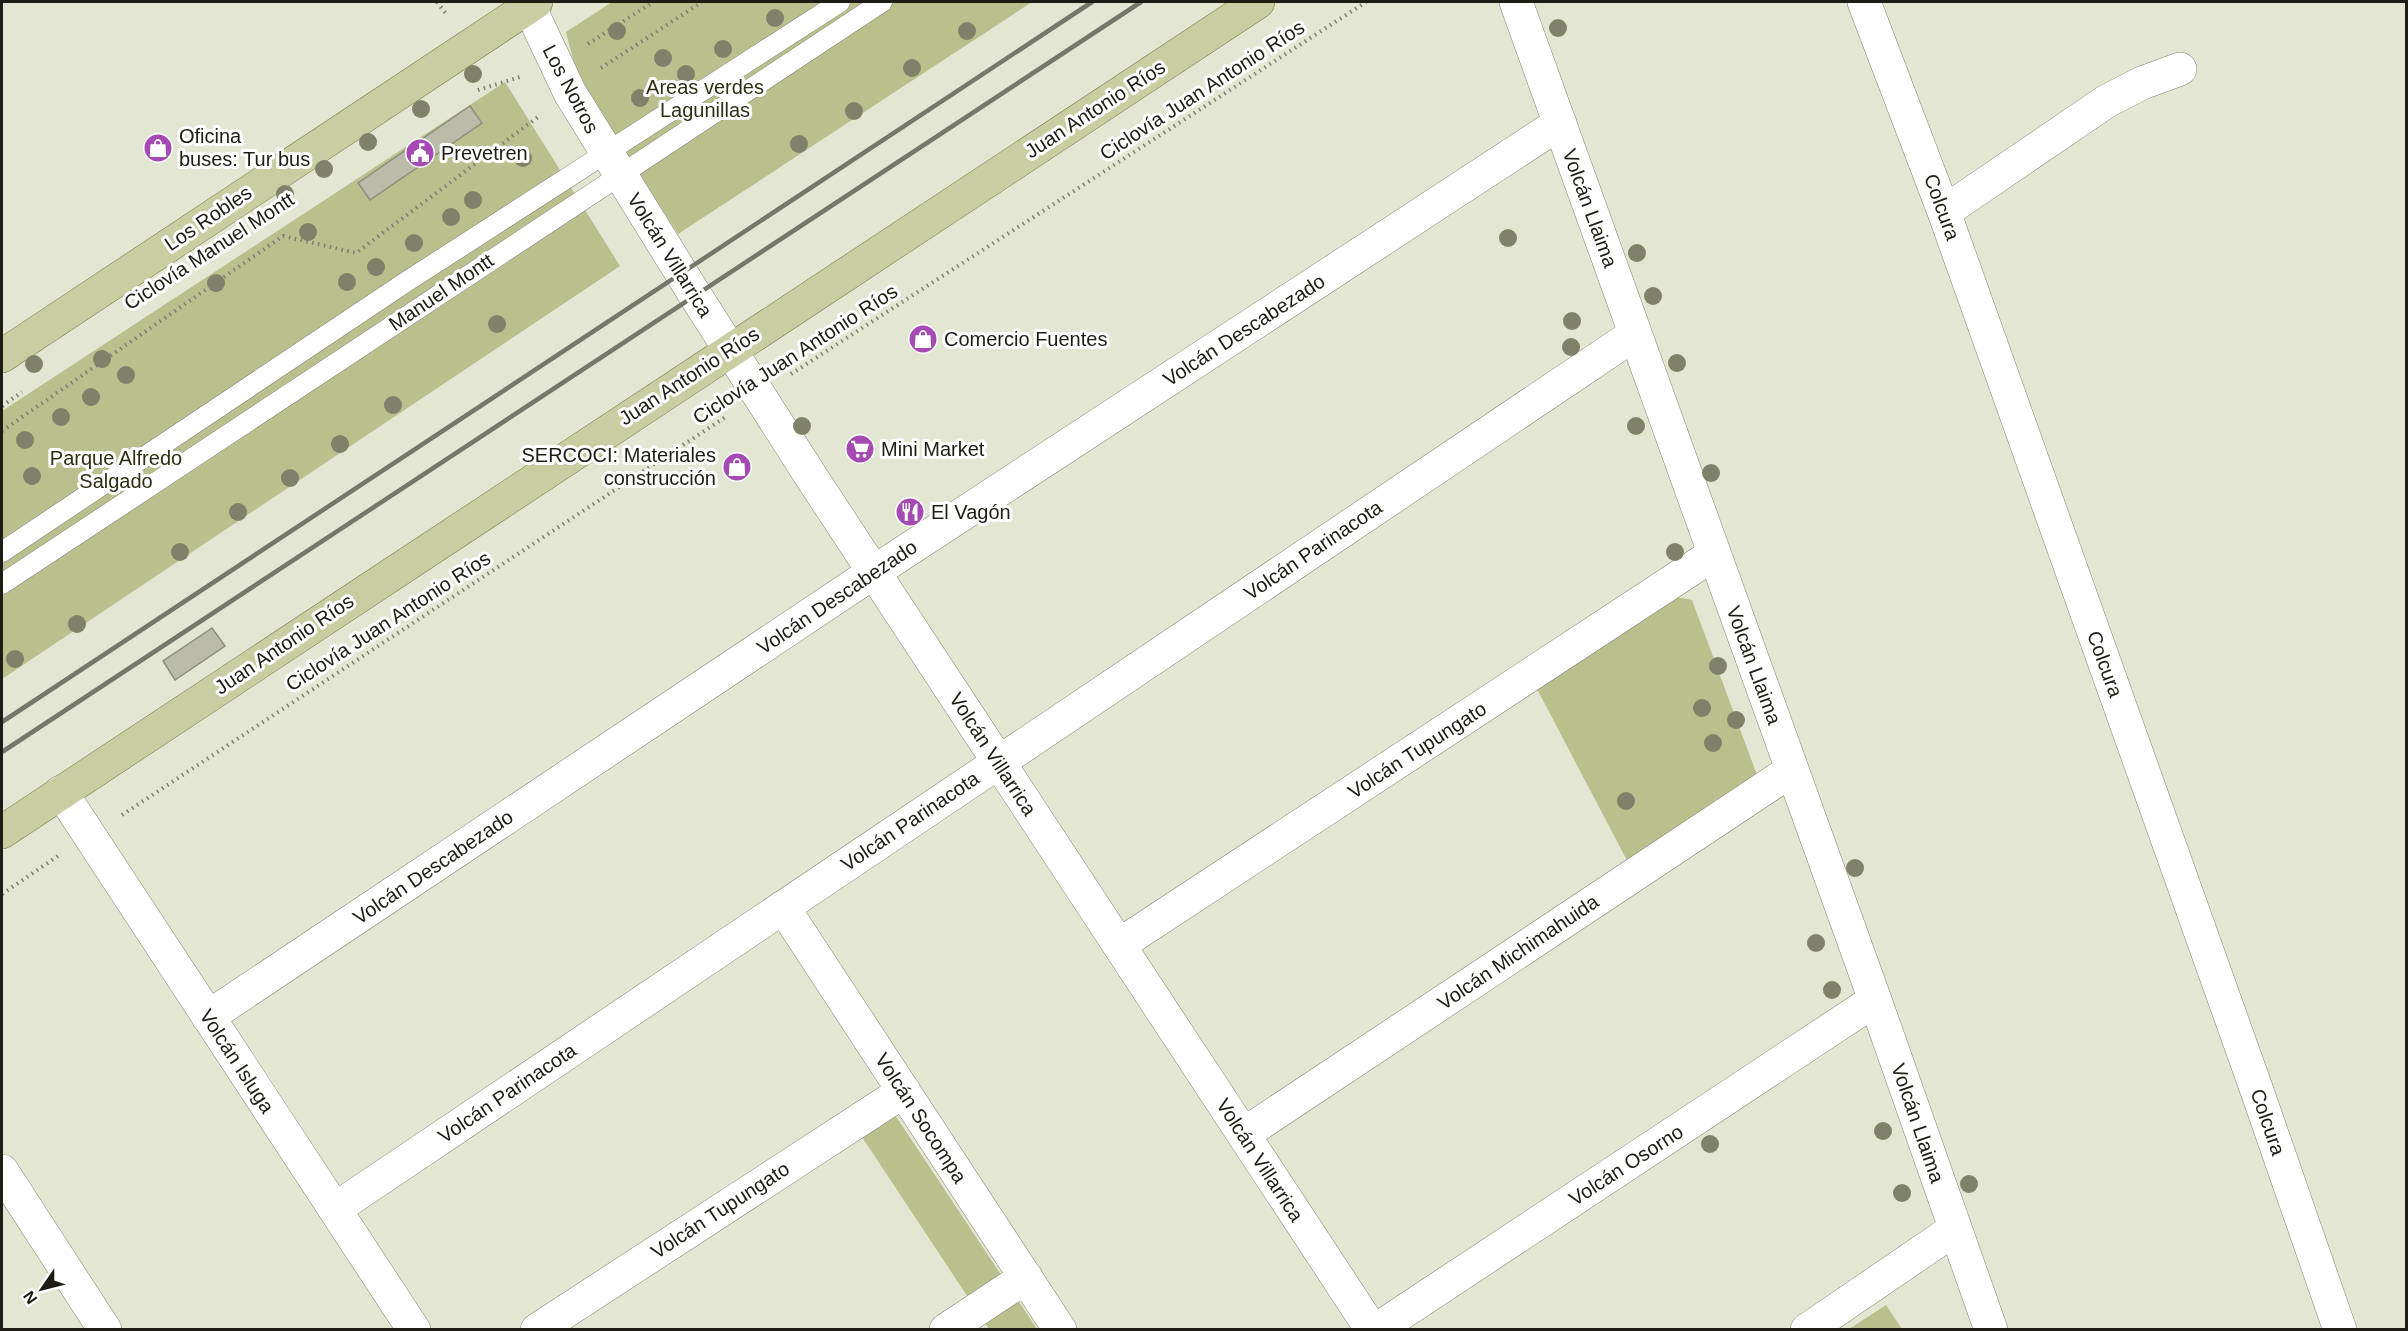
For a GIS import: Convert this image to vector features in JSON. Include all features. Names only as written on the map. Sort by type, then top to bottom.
[{"type":"main road","name":"Juan Antonio Ríos","points":[[2,832],[1258,2]]},
{"type":"main road","name":"Los Robles","points":[[2,356],[530,3]]},
{"type":"street","name":"Volcán Llaima","points":[[1516,2],[1991,1329]]},
{"type":"street","name":"Colcura","points":[[1864,2],[1944,212],[2340,1329]]},
{"type":"street","name":"Los Notros","points":[[530,3],[563,79],[613,164]]},
{"type":"street","points":[[1944,212],[2107,101],[2142,83],[2180,69]]},
{"type":"street","name":"Volcán Descabezado","points":[[208,1017],[874,572],[1560,123]]},
{"type":"street","name":"Volcán Villarrica","points":[[613,164],[759,395],[998,762],[1374,1329]]},
{"type":"street","name":"Volcán Parinacota","points":[[335,1209],[1635,334]]},
{"type":"street","name":"Volcán Tupungato","points":[[1119,945],[1714,554]]},
{"type":"street","name":"Volcán Michimahuida","points":[[1244,1134],[1792,770]]},
{"type":"street","name":"Volcán Isluga","points":[[61,792],[414,1329]]},
{"type":"street","name":"Volcán Socompa","points":[[783,907],[1060,1329]]},
{"type":"street","name":"Volcán Osorno","points":[[1374,1329],[1875,1000]]},
{"type":"street","name":"Volcán Tupungato","points":[[537,1329],[904,1091]]},
{"type":"street","points":[[2,1171],[105,1329]]},
{"type":"street","points":[[1807,1329],[1955,1229]]},
{"type":"street","points":[[946,1329],[1026,1278]]},
{"type":"lane","name":"Manuel Montt","points":[[2,584],[613,164],[840,2]]},
{"type":"lane","name":"Manuel Montt","points":[[2,552],[389,293],[613,164],[882,2]]},
{"type":"path","points":[[437,2],[446,15]]},
{"type":"path","points":[[2,431],[283,236],[356,253],[652,2]]},
{"type":"path","points":[[470,96],[480,89],[563,79],[607,62],[702,2]]},
{"type":"path","name":"Ciclovía Juan Antonio Ríos","points":[[2,894],[759,395],[1366,2]]},
{"type":"path","points":[[2,406],[31,386]]},
{"type":"green space","name":"Areas verdes Lagunillas","points":[[612,2],[1032,2],[678,234],[579,83],[566,32]]},
{"type":"green space","name":"Parque Alfredo Salgado","points":[[505,82],[620,266],[2,679],[2,411]]},
{"type":"green space","points":[[1671,596],[1692,600],[1760,783],[1630,866],[1537,689]]},
{"type":"green space","points":[[895,1115],[1037,1329],[989,1329],[862,1137]]},
{"type":"green space","points":[[1886,1305],[1902,1329],[1849,1329]]},
{"type":"building","name":"Prevetren","points":[[470,106],[482,123],[370,200],[358,183]]},
{"type":"building","points":[[212,628],[225,646],[175,680],[163,661]]},
{"type":"railway","points":[[2,722],[1092,2]]},
{"type":"railway","points":[[2,752],[1141,2]]},
{"type":"place","name":"Oficina buses: Tur bus","points":[[158,148]]},
{"type":"place","name":"Prevetren","points":[[420,153]]},
{"type":"place","name":"Comercio Fuentes","points":[[923,339]]},
{"type":"place","name":"Mini Market","points":[[860,449]]},
{"type":"place","name":"SERCOCI: Materiales construcción","points":[[737,467]]},
{"type":"place","name":"El Vagón","points":[[910,512]]}]
